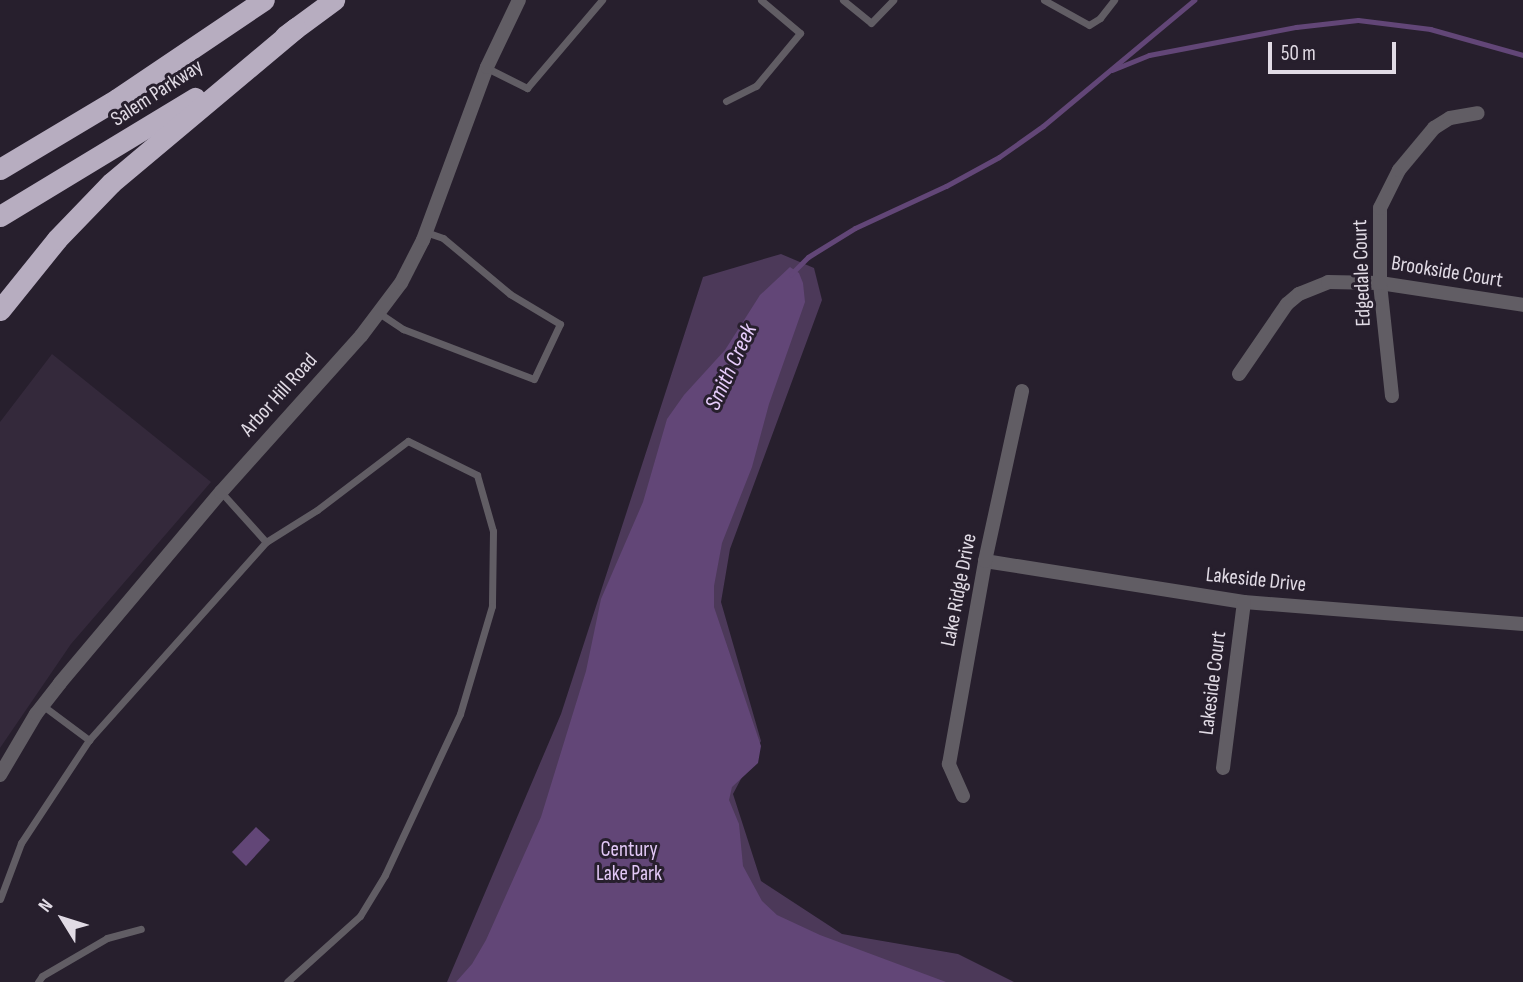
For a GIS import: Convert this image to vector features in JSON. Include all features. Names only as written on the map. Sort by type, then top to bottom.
[{"type":"highway","name":"Salem Parkway","points":[[0,169],[117,99],[264,0]]},
{"type":"highway","name":"Salem Parkway","points":[[0,216],[140,134],[334,0]]},
{"type":"highway","points":[[0,310],[57,239],[102,192],[296,28]]},
{"type":"street","name":"Arbor Hill Road","points":[[0,775],[42,705],[220,492],[378,313],[401,283],[426,232],[487,67],[519,0]]},
{"type":"street","name":"Edgedale Court","points":[[1392,396],[1380,283],[1380,208],[1399,170],[1434,128],[1450,118],[1478,113]]},
{"type":"street","name":"Brookside Court","points":[[1239,374],[1273,321],[1299,294],[1328,282],[1380,283],[1523,305]]},
{"type":"street","name":"Lake Ridge Drive","points":[[962,796],[949,764],[985,561],[1021,391]]},
{"type":"street","name":"Lakeside Drive","points":[[985,561],[1244,602],[1523,624]]},
{"type":"street","name":"Lakeside Court","points":[[1223,768],[1244,602]]},
{"type":"lane","points":[[487,67],[527,88],[601,0]]},
{"type":"lane","points":[[726,101],[756,86],[800,33],[761,0]]},
{"type":"lane","points":[[843,0],[871,23],[893,0]]},
{"type":"lane","points":[[1044,0],[1089,25],[1100,18],[1114,0]]},
{"type":"lane","points":[[378,313],[403,329],[534,379],[560,324],[510,295],[443,238],[426,232]]},
{"type":"lane","points":[[0,899],[21,843],[89,740],[266,542],[317,510],[408,441],[477,475],[493,531],[492,606],[460,714],[385,874],[360,916],[286,982]]},
{"type":"lane","points":[[220,492],[266,542]]},
{"type":"lane","points":[[42,705],[89,740]]},
{"type":"lane","points":[[38,982],[42,976],[107,938],[141,929]]},
{"type":"shaded area","points":[[52,354],[211,482],[71,644],[0,748],[0,422]]},
{"type":"green space","name":"Century Lake Park","points":[[781,254],[814,268],[822,300],[730,549],[721,602],[761,741],[733,794],[761,881],[842,934],[958,954],[1014,982],[447,982],[561,714],[703,277]]},
{"type":"water","name":"Century Lake Park","points":[[790,267],[799,273],[805,302],[769,404],[752,467],[722,543],[714,586],[714,607],[761,746],[758,763],[732,787],[729,800],[739,824],[743,866],[762,901],[777,915],[820,935],[946,982],[456,982],[472,964],[486,940],[541,817],[586,671],[601,599],[643,502],[667,419],[684,395],[725,350],[760,295]]},
{"type":"water","points":[[256,827],[270,840],[246,866],[232,852]]},
{"type":"waterway","name":"Smith Creek","points":[[791,274],[808,257],[855,228],[946,186],[999,157],[1043,126],[1194,0]]},
{"type":"waterway","points":[[1112,70],[1149,55],[1296,27],[1358,20],[1430,29],[1523,55]]}]
